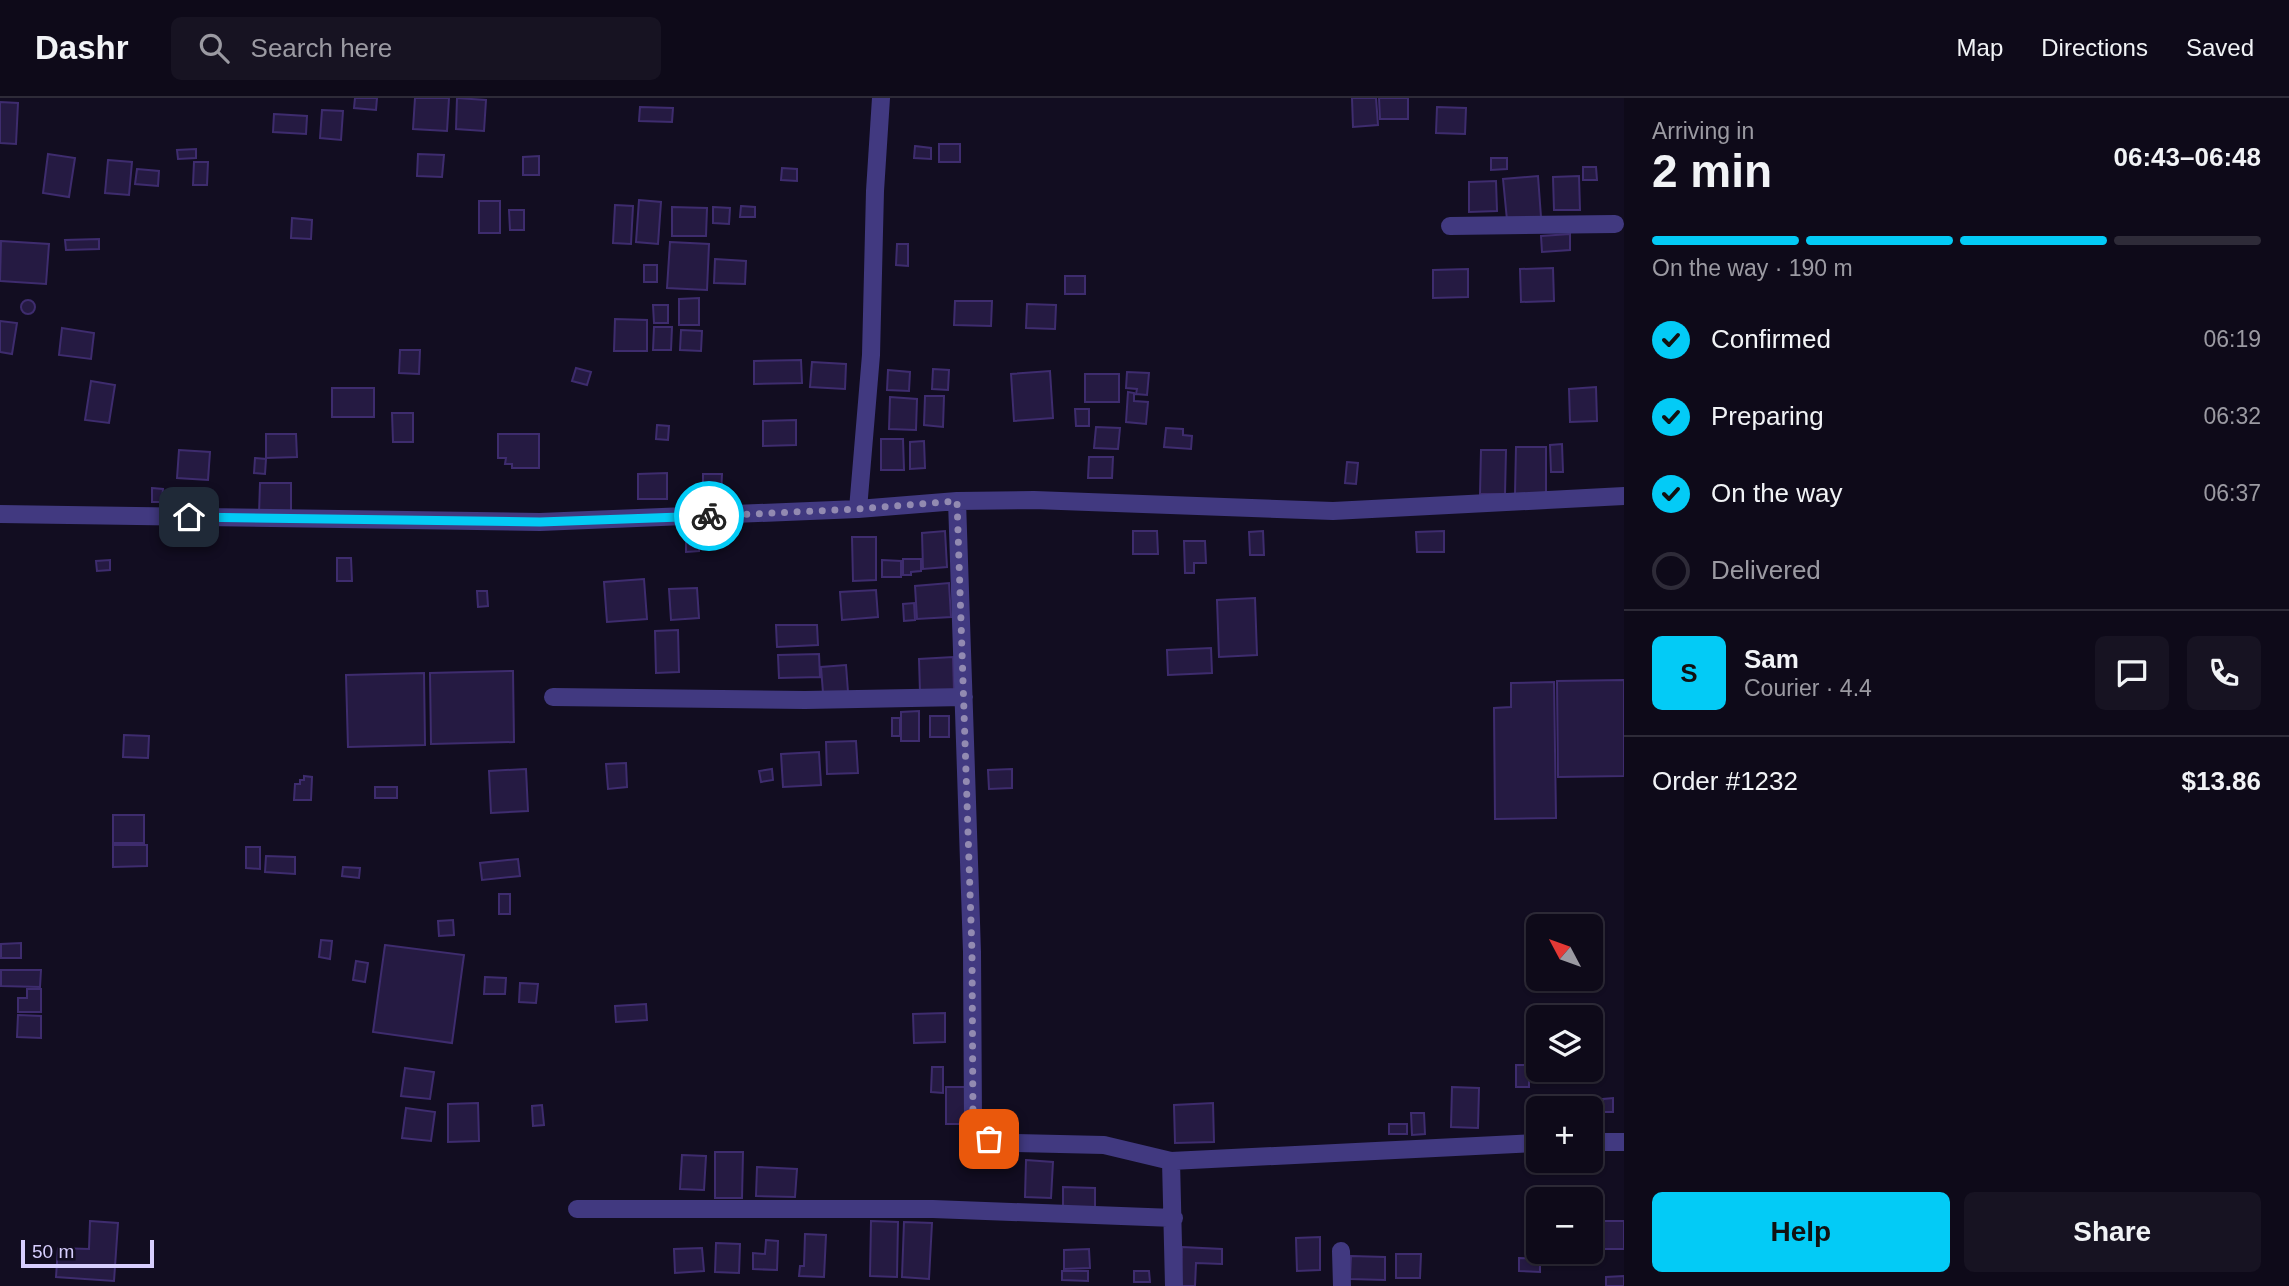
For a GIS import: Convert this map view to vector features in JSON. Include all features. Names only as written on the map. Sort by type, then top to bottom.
[{"type":"street","points":[[858,509],[871,355],[875,191],[881,98]]},
{"type":"street","points":[[1450,226],[1615,224]]},
{"type":"street","points":[[0,514],[540,522],[858,509],[957,501],[1034,500],[1333,511],[1624,496]]},
{"type":"street","points":[[957,501],[972,952],[973,1121],[989,1139],[1011,1143],[1104,1144],[1171,1161],[1526,1144]]},
{"type":"street","points":[[553,697],[805,700],[964,697]]},
{"type":"street","points":[[1603,1142],[1624,1142]]},
{"type":"street","points":[[1171,1161],[1174,1286]]},
{"type":"street","points":[[577,1209],[933,1209],[1174,1218]]},
{"type":"street","points":[[1341,1251],[1342,1286]]},
{"type":"building","points":[[355,98],[377,98],[376,110],[354,108]]},
{"type":"building","points":[[415,98],[449,98],[447,131],[413,129]]},
{"type":"building","points":[[457,98],[486,100],[484,131],[456,129]]},
{"type":"building","points":[[1352,98],[1376,98],[1378,125],[1353,127]]},
{"type":"building","points":[[1379,98],[1408,98],[1408,119],[1380,119]]},
{"type":"building","points":[[0,102],[18,103],[16,144],[0,143]]},
{"type":"building","points":[[640,107],[673,108],[672,122],[639,121]]},
{"type":"building","points":[[1437,107],[1466,108],[1465,134],[1436,133]]},
{"type":"building","points":[[322,110],[343,111],[341,140],[320,138]]},
{"type":"building","points":[[274,114],[307,116],[306,134],[273,132]]},
{"type":"building","points":[[939,144],[960,144],[960,162],[939,162]]},
{"type":"building","points":[[915,146],[931,148],[931,159],[914,158]]},
{"type":"building","points":[[196,149],[196,158],[178,159],[177,150]]},
{"type":"building","points":[[48,154],[75,158],[69,197],[43,193]]},
{"type":"building","points":[[418,154],[444,155],[442,177],[417,176]]},
{"type":"building","points":[[539,156],[539,175],[523,175],[523,157]]},
{"type":"building","points":[[1491,158],[1507,158],[1507,169],[1491,170]]},
{"type":"building","points":[[108,160],[132,162],[129,195],[105,193]]},
{"type":"building","points":[[194,162],[208,162],[207,185],[193,185]]},
{"type":"building","points":[[1583,167],[1596,167],[1597,180],[1583,180]]},
{"type":"building","points":[[782,168],[797,169],[797,181],[781,180]]},
{"type":"building","points":[[137,169],[159,171],[158,186],[135,184]]},
{"type":"building","points":[[1538,176],[1541,217],[1507,220],[1503,179]]},
{"type":"building","points":[[1579,176],[1580,210],[1554,210],[1553,177]]},
{"type":"building","points":[[1496,181],[1497,211],[1469,212],[1469,182]]},
{"type":"building","points":[[639,200],[661,202],[658,244],[636,242]]},
{"type":"building","points":[[479,201],[500,201],[500,233],[479,233]]},
{"type":"building","points":[[615,205],[633,206],[631,244],[613,243]]},
{"type":"building","points":[[741,206],[755,207],[755,217],[740,217]]},
{"type":"building","points":[[672,207],[707,208],[706,236],[672,236]]},
{"type":"building","points":[[713,207],[730,208],[729,224],[713,223]]},
{"type":"building","points":[[509,210],[524,210],[524,230],[510,230]]},
{"type":"building","points":[[292,218],[312,220],[311,239],[291,238]]},
{"type":"building","points":[[1570,234],[1570,250],[1542,252],[1541,236]]},
{"type":"building","points":[[99,239],[99,249],[66,250],[65,240]]},
{"type":"building","points":[[1,241],[49,244],[46,284],[0,281]]},
{"type":"building","points":[[670,242],[709,244],[707,290],[667,288]]},
{"type":"building","points":[[897,244],[908,244],[908,266],[896,265]]},
{"type":"building","points":[[715,259],[746,261],[745,284],[714,283]]},
{"type":"building","points":[[644,265],[657,265],[657,282],[644,282]]},
{"type":"building","points":[[1553,268],[1554,301],[1521,302],[1520,269]]},
{"type":"building","points":[[1468,269],[1468,297],[1433,298],[1433,270]]},
{"type":"building","points":[[1065,276],[1085,276],[1085,294],[1065,294]]},
{"type":"building","points":[[699,298],[699,325],[679,325],[679,299]]},
{"type":"building","points":[[25,300],[31,300],[35,307],[31,314],[25,314],[21,310],[21,304]]},
{"type":"building","points":[[955,301],[992,301],[991,326],[954,325]]},
{"type":"building","points":[[1027,304],[1056,305],[1055,329],[1026,328]]},
{"type":"building","points":[[653,305],[668,305],[668,323],[654,323]]},
{"type":"building","points":[[615,319],[647,320],[647,351],[614,351]]},
{"type":"building","points":[[0,321],[17,323],[12,354],[0,352]]},
{"type":"building","points":[[654,327],[672,327],[671,350],[653,350]]},
{"type":"building","points":[[62,328],[94,333],[91,359],[59,355]]},
{"type":"building","points":[[681,330],[702,331],[701,351],[680,350]]},
{"type":"building","points":[[400,350],[420,350],[419,374],[399,373]]},
{"type":"building","points":[[801,360],[802,383],[754,384],[754,361]]},
{"type":"building","points":[[812,362],[846,364],[845,389],[810,387]]},
{"type":"building","points":[[576,368],[591,372],[587,385],[572,381]]},
{"type":"building","points":[[933,369],[949,370],[948,390],[932,389]]},
{"type":"building","points":[[888,370],[910,372],[909,391],[887,390]]},
{"type":"building","points":[[1050,371],[1053,418],[1014,421],[1011,374]]},
{"type":"building","points":[[1127,372],[1149,373],[1147,395],[1136,394],[1137,389],[1126,388]]},
{"type":"building","points":[[1085,374],[1119,374],[1119,402],[1085,402]]},
{"type":"building","points":[[91,381],[115,385],[109,423],[85,420]]},
{"type":"building","points":[[1596,387],[1597,421],[1570,422],[1569,389]]},
{"type":"building","points":[[332,388],[374,388],[374,417],[332,417]]},
{"type":"building","points":[[1128,392],[1134,393],[1134,401],[1148,402],[1146,424],[1126,422]]},
{"type":"building","points":[[925,396],[944,396],[943,427],[924,425]]},
{"type":"building","points":[[890,397],[917,399],[916,430],[889,429]]},
{"type":"building","points":[[1075,409],[1089,409],[1089,426],[1076,426]]},
{"type":"building","points":[[392,413],[413,413],[413,442],[393,442]]},
{"type":"building","points":[[796,420],[796,445],[763,446],[763,421]]},
{"type":"building","points":[[657,425],[669,426],[668,440],[656,439]]},
{"type":"building","points":[[1096,427],[1120,428],[1118,449],[1094,448]]},
{"type":"building","points":[[1166,428],[1183,429],[1183,435],[1192,436],[1191,449],[1164,447]]},
{"type":"building","points":[[266,434],[296,434],[297,457],[266,458]]},
{"type":"building","points":[[498,434],[539,434],[539,468],[512,468],[512,464],[505,464],[506,458],[498,458]]},
{"type":"building","points":[[881,439],[903,439],[904,470],[881,470]]},
{"type":"building","points":[[924,441],[925,468],[910,469],[910,442]]},
{"type":"building","points":[[1562,444],[1563,472],[1551,472],[1550,445]]},
{"type":"building","points":[[1516,447],[1546,447],[1546,494],[1515,494]]},
{"type":"building","points":[[179,450],[210,452],[208,480],[177,478]]},
{"type":"building","points":[[1481,450],[1506,450],[1505,494],[1480,494]]},
{"type":"building","points":[[1089,457],[1113,457],[1112,478],[1088,478]]},
{"type":"building","points":[[255,458],[266,459],[265,474],[254,473]]},
{"type":"building","points":[[1347,462],[1358,463],[1356,484],[1345,483]]},
{"type":"building","points":[[667,473],[667,499],[638,499],[638,474]]},
{"type":"building","points":[[703,474],[722,474],[721,495],[703,494]]},
{"type":"building","points":[[260,483],[291,483],[291,515],[259,514]]},
{"type":"building","points":[[152,488],[163,489],[162,502],[152,502]]},
{"type":"building","points":[[945,531],[947,567],[923,569],[922,533]]},
{"type":"building","points":[[1133,531],[1157,531],[1158,554],[1133,554]]},
{"type":"building","points":[[1263,531],[1264,555],[1250,555],[1249,532]]},
{"type":"building","points":[[1444,531],[1444,552],[1417,552],[1416,532]]},
{"type":"building","points":[[852,537],[876,537],[876,580],[853,581]]},
{"type":"building","points":[[699,538],[699,551],[686,552],[686,539]]},
{"type":"building","points":[[1184,541],[1205,541],[1206,563],[1194,563],[1194,573],[1185,573]]},
{"type":"building","points":[[337,558],[351,558],[352,581],[337,581]]},
{"type":"building","points":[[903,559],[921,559],[921,571],[903,575]]},
{"type":"building","points":[[110,560],[110,570],[97,571],[96,561]]},
{"type":"building","points":[[882,560],[901,561],[901,577],[882,577]]},
{"type":"building","points":[[644,579],[647,619],[607,622],[604,582]]},
{"type":"building","points":[[949,583],[951,617],[917,619],[915,586]]},
{"type":"building","points":[[697,588],[699,618],[671,620],[669,589]]},
{"type":"building","points":[[876,590],[878,617],[842,620],[840,592]]},
{"type":"building","points":[[477,591],[487,591],[488,606],[478,607]]},
{"type":"building","points":[[1255,598],[1257,655],[1219,657],[1217,600]]},
{"type":"building","points":[[914,603],[915,620],[904,621],[903,604]]},
{"type":"building","points":[[776,625],[817,625],[818,645],[777,647]]},
{"type":"building","points":[[678,630],[679,672],[656,673],[655,631]]},
{"type":"building","points":[[1211,648],[1212,673],[1168,675],[1167,650]]},
{"type":"building","points":[[819,654],[820,677],[779,678],[778,655]]},
{"type":"building","points":[[953,657],[954,691],[920,692],[919,659]]},
{"type":"building","points":[[846,665],[848,692],[823,693],[821,667]]},
{"type":"building","points":[[513,671],[514,742],[431,744],[430,673]]},
{"type":"building","points":[[424,673],[425,745],[348,747],[346,675]]},
{"type":"building","points":[[1624,680],[1624,776],[1558,777],[1557,681]]},
{"type":"building","points":[[1554,682],[1556,818],[1495,819],[1494,708],[1511,707],[1511,683]]},
{"type":"building","points":[[919,711],[919,741],[901,741],[901,712]]},
{"type":"building","points":[[930,716],[949,716],[949,737],[930,737]]},
{"type":"building","points":[[892,718],[900,718],[900,736],[892,736]]},
{"type":"building","points":[[124,735],[149,736],[148,758],[123,757]]},
{"type":"building","points":[[856,741],[858,773],[827,774],[826,742]]},
{"type":"building","points":[[819,752],[821,785],[783,787],[781,754]]},
{"type":"building","points":[[626,763],[627,787],[608,789],[606,764]]},
{"type":"building","points":[[526,769],[528,811],[491,813],[489,771]]},
{"type":"building","points":[[772,769],[773,780],[761,782],[759,771]]},
{"type":"building","points":[[1012,769],[1012,788],[989,789],[988,770]]},
{"type":"building","points":[[304,776],[312,777],[311,800],[294,800],[295,784],[300,784]]},
{"type":"building","points":[[375,787],[397,787],[397,798],[375,798]]},
{"type":"building","points":[[113,815],[144,815],[144,843],[113,843]]},
{"type":"building","points":[[113,845],[147,845],[147,866],[113,867]]},
{"type":"building","points":[[246,847],[260,847],[260,869],[246,868]]},
{"type":"building","points":[[266,856],[295,857],[295,874],[265,872]]},
{"type":"building","points":[[518,859],[520,876],[482,880],[480,863]]},
{"type":"building","points":[[343,867],[360,868],[359,878],[342,876]]},
{"type":"building","points":[[499,894],[510,894],[510,914],[499,914]]},
{"type":"building","points":[[453,920],[454,935],[439,936],[438,921]]},
{"type":"building","points":[[321,940],[332,941],[330,959],[319,957]]},
{"type":"building","points":[[21,943],[21,958],[1,958],[1,944]]},
{"type":"building","points":[[385,945],[464,955],[452,1043],[373,1032]]},
{"type":"building","points":[[356,961],[368,963],[365,982],[353,980]]},
{"type":"building","points":[[1,970],[41,970],[40,987],[1,986]]},
{"type":"building","points":[[485,977],[506,978],[505,994],[484,994]]},
{"type":"building","points":[[520,983],[538,984],[536,1003],[519,1002]]},
{"type":"building","points":[[27,989],[41,989],[41,1012],[18,1012],[18,998],[27,998]]},
{"type":"building","points":[[646,1004],[647,1020],[616,1022],[615,1006]]},
{"type":"building","points":[[945,1013],[945,1042],[914,1043],[913,1014]]},
{"type":"building","points":[[18,1015],[41,1016],[41,1038],[17,1037]]},
{"type":"building","points":[[1516,1065],[1526,1065],[1526,1082],[1529,1082],[1529,1087],[1516,1087]]},
{"type":"building","points":[[932,1067],[943,1067],[943,1093],[931,1092]]},
{"type":"building","points":[[405,1068],[434,1072],[430,1099],[401,1096]]},
{"type":"building","points":[[946,1087],[965,1087],[965,1124],[946,1124]]},
{"type":"building","points":[[1452,1087],[1479,1088],[1478,1128],[1451,1127]]},
{"type":"building","points":[[1613,1098],[1613,1112],[1603,1112],[1603,1099]]},
{"type":"building","points":[[478,1103],[479,1141],[448,1142],[448,1104]]},
{"type":"building","points":[[1213,1103],[1214,1142],[1175,1143],[1174,1105]]},
{"type":"building","points":[[542,1105],[544,1125],[533,1126],[532,1106]]},
{"type":"building","points":[[406,1108],[435,1112],[431,1141],[402,1138]]},
{"type":"building","points":[[1411,1113],[1424,1113],[1425,1134],[1412,1135]]},
{"type":"building","points":[[1389,1124],[1407,1124],[1407,1134],[1389,1134]]},
{"type":"building","points":[[715,1152],[743,1152],[742,1198],[715,1198]]},
{"type":"building","points":[[682,1155],[706,1156],[704,1190],[680,1189]]},
{"type":"building","points":[[1026,1160],[1053,1162],[1051,1198],[1025,1197]]},
{"type":"building","points":[[757,1167],[797,1169],[795,1197],[756,1196]]},
{"type":"building","points":[[1063,1187],[1095,1188],[1095,1208],[1063,1208]]},
{"type":"building","points":[[90,1221],[118,1223],[114,1281],[56,1277],[58,1248],[89,1249]]},
{"type":"building","points":[[871,1221],[898,1222],[897,1277],[870,1276]]},
{"type":"building","points":[[1603,1221],[1624,1221],[1624,1249],[1603,1249]]},
{"type":"building","points":[[904,1222],[932,1223],[929,1279],[902,1277]]},
{"type":"building","points":[[805,1234],[826,1235],[824,1277],[799,1276],[800,1266],[804,1266]]},
{"type":"building","points":[[1320,1237],[1320,1270],[1297,1271],[1296,1238]]},
{"type":"building","points":[[766,1240],[778,1241],[777,1270],[753,1269],[753,1253],[765,1254]]},
{"type":"building","points":[[716,1243],[740,1244],[739,1273],[715,1272]]},
{"type":"building","points":[[1182,1247],[1222,1249],[1222,1264],[1196,1263],[1195,1286],[1181,1286]]},
{"type":"building","points":[[702,1248],[704,1271],[675,1273],[674,1249]]},
{"type":"building","points":[[1089,1249],[1090,1268],[1064,1269],[1064,1250]]},
{"type":"building","points":[[1396,1254],[1421,1254],[1420,1278],[1396,1278]]},
{"type":"building","points":[[1351,1256],[1385,1257],[1385,1280],[1350,1279]]},
{"type":"building","points":[[1519,1258],[1526,1258],[1526,1264],[1540,1264],[1540,1272],[1519,1271]]},
{"type":"building","points":[[1062,1271],[1088,1271],[1088,1281],[1062,1280]]},
{"type":"building","points":[[1134,1271],[1149,1271],[1150,1282],[1134,1282]]},
{"type":"building","points":[[1624,1276],[1624,1286],[1606,1286],[1606,1277]]},
{"type":"way so far","points":[[709,516],[957,501],[972,952],[973,1121],[989,1139]]},
{"type":"route","points":[[189,517],[540,522],[709,516]]}]
